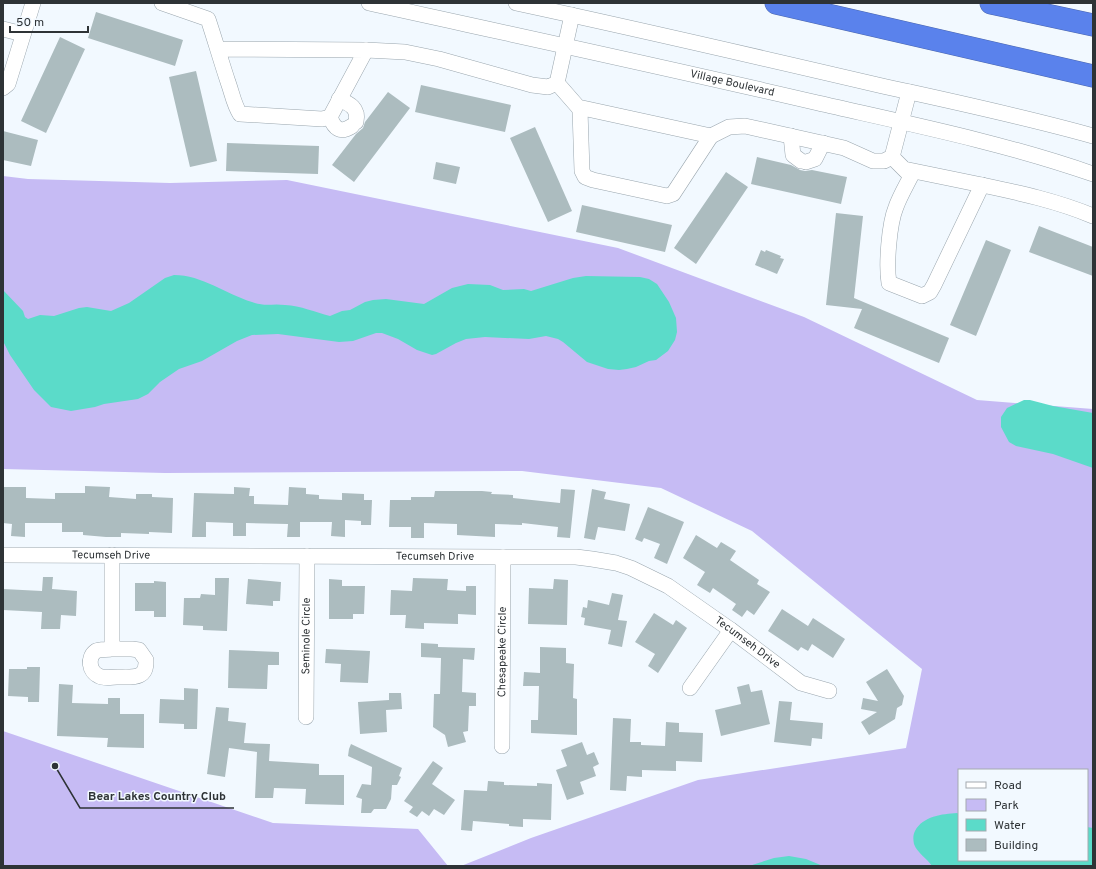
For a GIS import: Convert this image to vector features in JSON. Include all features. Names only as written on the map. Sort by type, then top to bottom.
[{"type":"highway","points":[[776,3],[1093,76]]},
{"type":"highway","points":[[991,3],[1093,25]]},
{"type":"street","points":[[3,88],[8,84],[8,68],[23,34],[32,3]]},
{"type":"street","points":[[162,3],[208,19],[236,108],[240,114],[322,119],[330,116],[366,50]]},
{"type":"street","name":"Village Boulevard","points":[[369,3],[980,140],[1051,160],[1093,174]]},
{"type":"street","points":[[516,3],[1053,125],[1093,136]]},
{"type":"street","points":[[557,83],[572,15]]},
{"type":"street","points":[[3,29],[23,34]]},
{"type":"street","points":[[218,49],[366,50],[405,52],[439,59],[532,85],[548,87],[557,83]]},
{"type":"street","points":[[557,83],[580,110],[582,170],[585,177],[601,182],[667,196],[673,194],[711,136],[729,127],[745,126],[792,136],[844,148],[872,160],[884,161],[892,157],[909,92]]},
{"type":"street","points":[[330,116],[333,125],[338,129],[348,129],[354,124],[357,118],[356,111],[352,106],[339,99]]},
{"type":"street","points":[[578,107],[711,136]]},
{"type":"street","points":[[792,136],[793,155],[803,161],[815,159],[823,143]]},
{"type":"street","points":[[892,157],[911,176],[896,208],[892,224],[888,273],[890,283],[922,296],[930,292],[934,285],[982,185]]},
{"type":"street","points":[[904,169],[1046,200],[1077,209],[1093,216]]},
{"type":"street","name":"Tecumseh Drive","points":[[3,555],[576,557],[616,563],[631,568],[668,586],[731,630],[801,683],[829,691]]},
{"type":"street","points":[[112,555],[112,649]]},
{"type":"street","name":"Seminole Circle","points":[[306,717],[307,556]]},
{"type":"street","name":"Chesapeake Circle","points":[[502,746],[503,557]]},
{"type":"street","points":[[690,688],[731,630]]},
{"type":"green space","points":[[3,176],[28,179],[170,183],[287,180],[618,248],[804,317],[977,400],[1093,409],[1093,866],[461,866],[531,838],[698,780],[906,748],[922,669],[752,531],[661,488],[522,471],[165,473],[3,469]]},
{"type":"green space","points":[[3,731],[273,823],[418,829],[448,866],[3,866]]},
{"type":"water","points":[[174,275],[204,281],[242,299],[257,303],[297,307],[330,316],[342,311],[350,310],[365,302],[373,300],[386,299],[424,304],[452,288],[468,284],[490,285],[503,290],[524,289],[531,291],[573,278],[586,276],[640,277],[649,279],[657,284],[669,302],[676,318],[677,332],[675,340],[668,351],[656,360],[649,361],[636,367],[619,370],[608,369],[587,362],[563,342],[546,336],[529,339],[485,337],[466,339],[432,355],[417,350],[398,339],[382,333],[376,333],[353,341],[339,342],[278,334],[252,335],[237,341],[202,361],[179,369],[160,382],[148,394],[138,399],[71,411],[51,407],[34,390],[10,355],[3,341],[3,290],[23,311],[25,317],[28,319],[40,315],[54,316],[87,307],[111,311],[129,303],[165,278]]},
{"type":"water","points":[[1024,400],[1093,413],[1093,468],[1053,454],[1016,446],[1009,442],[1001,427],[1001,417],[1007,408]]},
{"type":"water","points":[[945,814],[958,814],[958,861],[1088,861],[1088,827],[1093,828],[1093,866],[932,866],[915,847],[913,839],[914,834],[918,826],[923,822],[933,817]]},
{"type":"water","points":[[789,856],[806,859],[823,866],[749,866],[774,858]]},
{"type":"building","points":[[96,12],[183,40],[175,66],[88,38]]},
{"type":"building","points":[[60,37],[85,49],[46,133],[21,121]]},
{"type":"building","points":[[196,71],[217,161],[190,167],[169,77]]},
{"type":"building","points":[[421,85],[511,105],[505,132],[415,112]]},
{"type":"building","points":[[388,92],[410,108],[354,182],[332,165],[356,134],[363,128],[365,122]]},
{"type":"building","points":[[535,127],[572,211],[548,222],[510,138]]},
{"type":"building","points":[[3,131],[38,140],[31,166],[3,160]]},
{"type":"building","points":[[227,143],[319,146],[318,174],[226,171]]},
{"type":"building","points":[[757,157],[791,165],[800,170],[812,170],[847,177],[841,204],[751,184]]},
{"type":"building","points":[[436,162],[460,167],[456,184],[433,179]]},
{"type":"building","points":[[726,172],[748,187],[696,264],[674,248]]},
{"type":"building","points":[[582,205],[672,225],[665,252],[576,232]]},
{"type":"building","points":[[836,213],[863,216],[854,298],[949,338],[939,363],[854,328],[862,309],[826,305]]},
{"type":"building","points":[[1039,226],[1093,247],[1093,276],[1029,252]]},
{"type":"building","points":[[986,240],[1011,250],[976,336],[950,325]]},
{"type":"building","points":[[761,250],[765,252],[766,250],[781,256],[780,258],[784,259],[777,274],[755,265]]},
{"type":"building","points":[[85,486],[110,487],[109,497],[136,499],[136,494],[152,494],[152,497],[173,498],[172,533],[121,533],[121,537],[106,537],[83,535],[83,532],[62,532],[62,523],[25,523],[25,537],[11,536],[12,524],[3,523],[3,487],[26,487],[26,498],[55,499],[55,493],[85,493]]},
{"type":"building","points":[[234,487],[250,488],[249,496],[254,496],[254,504],[288,505],[289,487],[306,488],[306,494],[319,495],[319,499],[342,500],[342,493],[364,494],[364,500],[372,500],[371,525],[361,525],[361,521],[345,520],[345,537],[331,536],[332,522],[300,522],[300,537],[287,537],[288,524],[246,523],[246,536],[233,536],[233,523],[206,522],[206,537],[192,537],[194,493],[234,494]]},
{"type":"building","points":[[561,489],[575,490],[570,538],[557,537],[558,527],[522,523],[522,525],[495,524],[495,537],[457,535],[457,524],[424,523],[424,538],[411,538],[411,527],[389,527],[390,500],[411,500],[411,497],[434,497],[435,491],[482,491],[492,492],[491,494],[513,495],[513,498],[560,503]]},
{"type":"building","points":[[592,489],[606,492],[604,499],[630,504],[625,531],[598,527],[595,540],[584,538]]},
{"type":"building","points":[[648,507],[684,522],[667,564],[654,558],[660,544],[644,538],[642,542],[635,539]]},
{"type":"building","points":[[696,535],[717,548],[721,542],[736,551],[730,560],[759,580],[757,584],[770,592],[754,615],[747,610],[742,617],[732,610],[736,604],[713,588],[710,593],[697,585],[705,572],[683,558]]},
{"type":"building","points":[[43,577],[53,577],[52,589],[77,591],[76,616],[61,615],[60,629],[41,629],[42,612],[3,610],[3,589],[42,591]]},
{"type":"building","points":[[215,578],[229,578],[227,631],[203,630],[203,626],[183,625],[184,598],[200,598],[201,594],[215,595]]},
{"type":"building","points":[[413,578],[448,579],[447,590],[466,591],[466,586],[476,586],[476,615],[458,614],[458,624],[424,623],[424,629],[405,628],[406,615],[390,615],[391,590],[412,591]]},
{"type":"building","points":[[248,579],[281,582],[280,601],[273,601],[273,606],[246,604]]},
{"type":"building","points":[[329,579],[342,580],[342,586],[365,586],[364,614],[353,614],[353,619],[329,619]]},
{"type":"building","points":[[554,579],[568,580],[567,625],[528,624],[529,588],[553,589]]},
{"type":"building","points":[[154,581],[166,582],[166,617],[154,617],[154,611],[135,611],[135,583],[154,583]]},
{"type":"building","points":[[612,593],[623,595],[618,620],[627,621],[622,647],[608,644],[611,630],[584,625],[585,618],[581,617],[583,607],[587,608],[588,600],[609,605]]},
{"type":"building","points":[[782,609],[808,626],[813,618],[845,639],[833,658],[812,644],[808,651],[801,647],[798,651],[768,631]]},
{"type":"building","points":[[654,613],[673,625],[676,620],[687,628],[658,673],[648,666],[655,654],[635,642]]},
{"type":"building","points":[[421,643],[438,644],[438,647],[475,648],[474,660],[463,659],[462,692],[476,693],[476,706],[469,706],[468,731],[463,732],[466,742],[448,747],[445,735],[433,727],[434,694],[440,694],[441,658],[421,657]]},
{"type":"building","points":[[540,647],[566,648],[566,663],[574,664],[573,698],[577,699],[577,735],[531,733],[531,720],[538,720],[539,686],[523,686],[524,672],[540,673]]},
{"type":"building","points":[[326,649],[370,651],[368,683],[340,682],[341,664],[325,663]]},
{"type":"building","points":[[229,650],[279,652],[279,665],[268,665],[267,689],[228,688]]},
{"type":"building","points":[[27,667],[40,667],[39,702],[28,702],[28,697],[8,696],[9,669],[27,669]]},
{"type":"building","points":[[887,669],[904,696],[902,705],[897,708],[895,719],[869,735],[861,722],[877,712],[861,709],[863,698],[878,701],[866,682]]},
{"type":"building","points":[[59,684],[73,685],[72,703],[108,704],[108,698],[120,698],[120,714],[144,714],[144,748],[107,747],[108,738],[57,736]]},
{"type":"building","points":[[749,684],[751,692],[762,690],[770,724],[721,736],[715,710],[741,704],[737,687]]},
{"type":"building","points":[[184,688],[198,689],[197,729],[184,729],[184,724],[159,723],[160,699],[184,700]]},
{"type":"building","points":[[389,693],[401,693],[402,709],[386,710],[387,732],[360,734],[358,702],[389,700]]},
{"type":"building","points":[[779,701],[792,702],[790,720],[823,723],[822,739],[812,738],[811,746],[774,742]]},
{"type":"building","points":[[216,707],[229,708],[228,721],[246,723],[244,743],[270,744],[269,761],[319,764],[319,775],[344,775],[344,805],[305,804],[306,789],[274,788],[273,798],[255,798],[257,752],[229,748],[225,777],[207,774]]},
{"type":"building","points":[[613,718],[631,719],[630,742],[641,742],[641,745],[665,746],[666,722],[679,723],[679,732],[703,733],[702,762],[676,761],[676,771],[642,770],[642,777],[627,776],[626,791],[610,790]]},
{"type":"building","points":[[582,742],[587,755],[594,752],[599,764],[593,767],[596,776],[580,782],[584,794],[567,800],[556,770],[567,766],[561,750]]},
{"type":"building","points":[[351,744],[402,768],[399,776],[401,777],[397,785],[392,785],[391,799],[386,809],[374,809],[371,813],[361,813],[362,799],[356,797],[362,784],[371,785],[372,767],[348,756]]},
{"type":"building","points":[[433,761],[443,768],[432,784],[455,800],[444,815],[434,809],[429,816],[422,811],[417,817],[409,812],[413,807],[404,801]]},
{"type":"building","points":[[488,781],[504,782],[504,785],[537,786],[537,783],[552,784],[551,820],[523,819],[523,827],[509,826],[509,824],[473,821],[472,831],[461,830],[464,790],[487,791]]},
{"type":"place","name":"Bear Lakes Country Club","points":[[55,766]]}]
